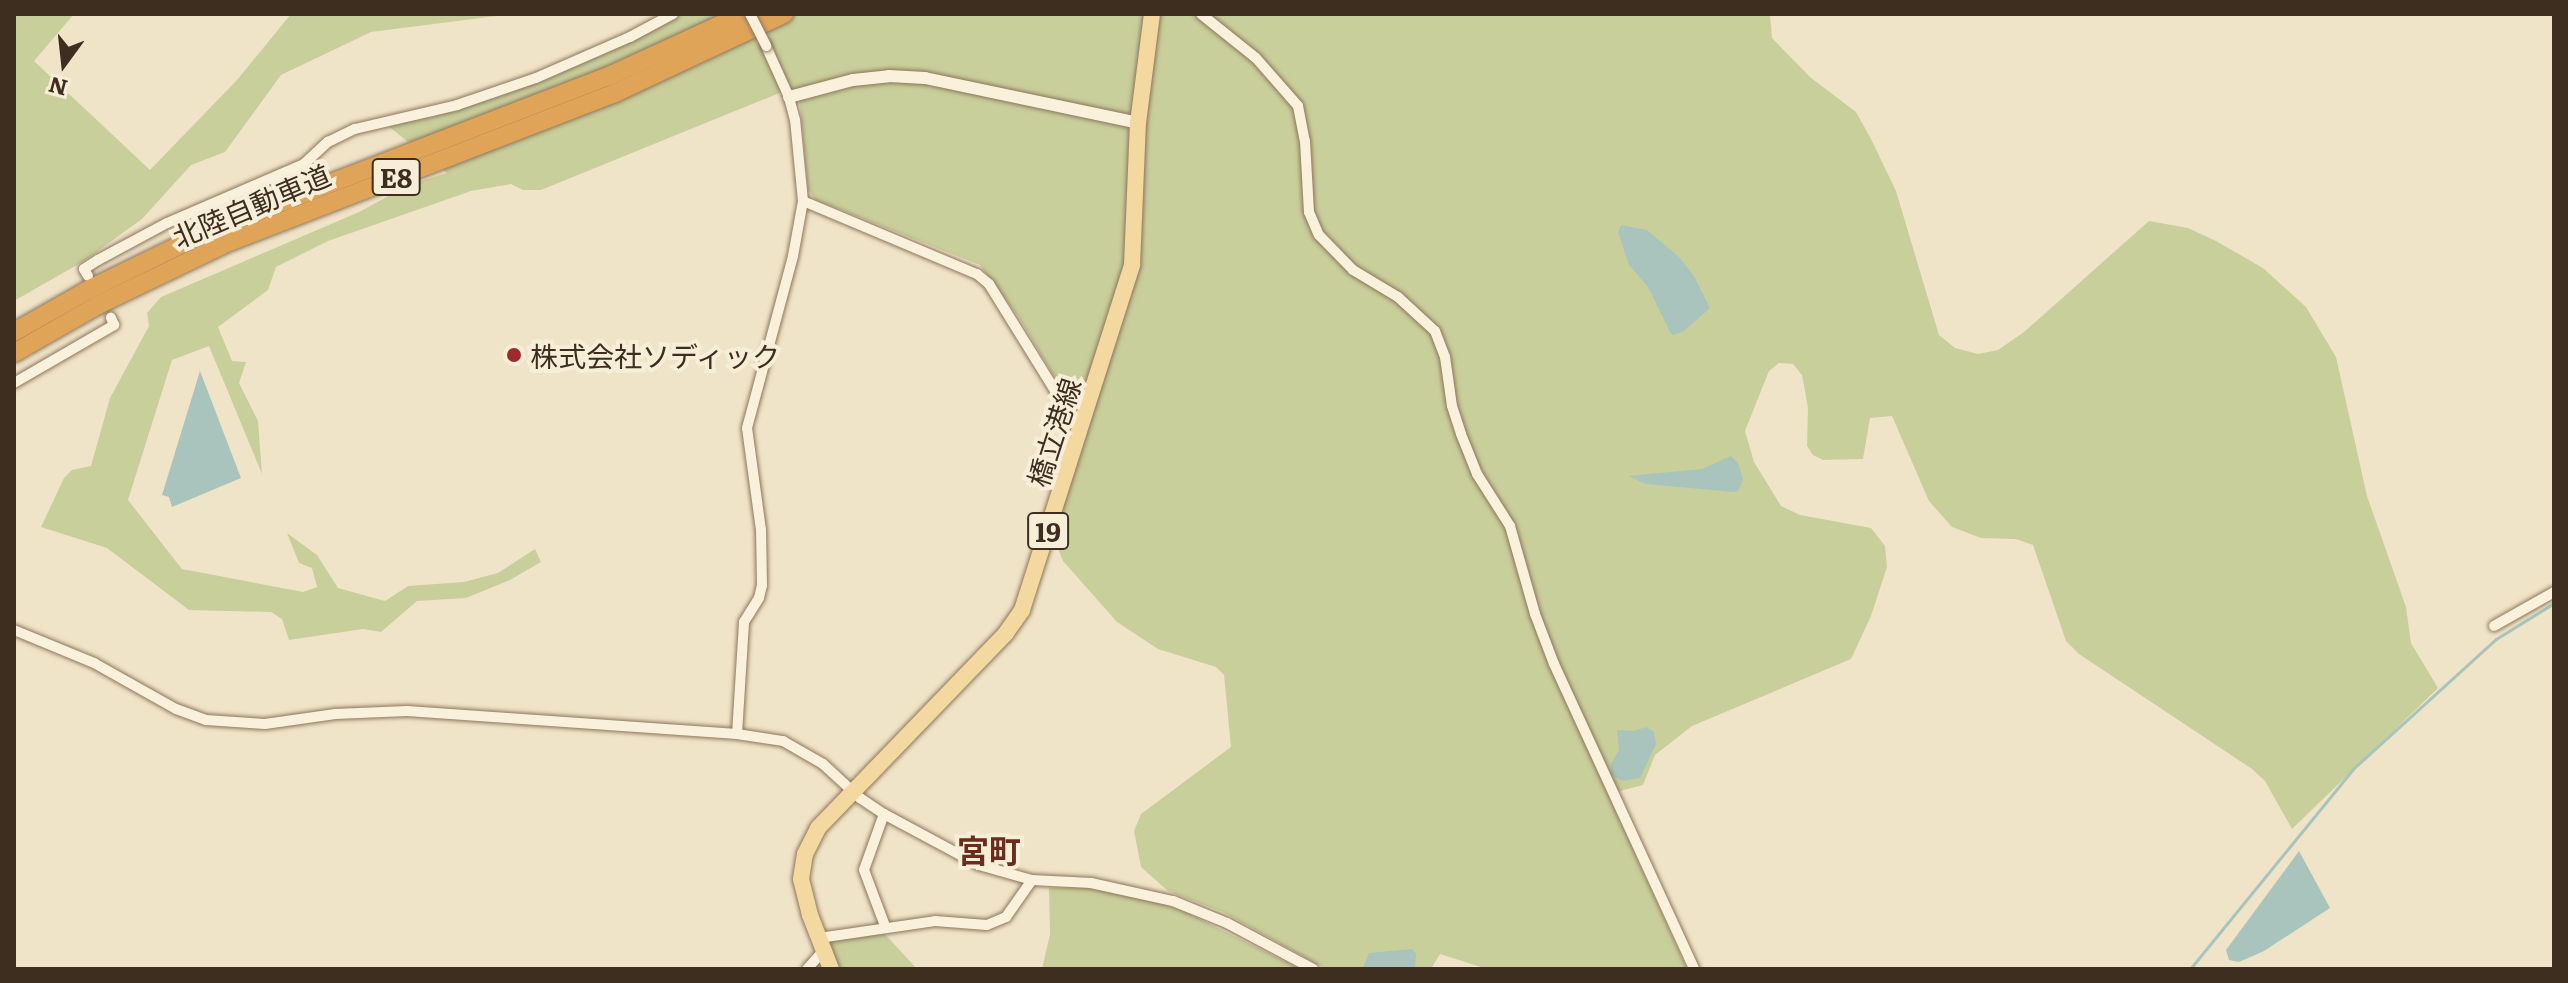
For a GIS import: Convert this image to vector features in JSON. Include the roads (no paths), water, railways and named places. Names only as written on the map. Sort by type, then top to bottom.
[{"type":"highway","name":"北陸自動車道","points":[[14,332],[90,289],[217,227],[609,76],[747,14]]},
{"type":"highway","name":"北陸自動車道","points":[[14,353],[98,305],[229,242],[615,93],[784,14]]},
{"type":"main road","name":"橋立港線","points":[[831,969],[801,879],[805,854],[818,828],[1006,633],[1022,610],[1132,265],[1138,123],[1152,14]]},
{"type":"street","points":[[88,276],[84,269],[98,260],[167,223],[304,164],[328,142],[355,129],[457,105],[536,78],[630,37],[673,14]]},
{"type":"street","points":[[737,734],[744,622],[759,598],[762,585],[761,530],[747,428],[793,256],[803,201],[789,97],[766,46],[747,14]]},
{"type":"street","points":[[1201,14],[1256,58],[1298,106],[1305,141],[1309,212],[1319,235],[1353,270],[1398,297],[1435,331],[1445,357],[1450,396],[1461,434],[1477,474],[1510,526],[1554,664],[1694,969]]},
{"type":"street","points":[[789,97],[853,80],[889,76],[925,78],[1138,123]]},
{"type":"street","points":[[803,201],[977,274],[997,297],[1080,431]]},
{"type":"street","points":[[14,383],[114,325],[111,318]]},
{"type":"street","points":[[2494,626],[2554,592]]},
{"type":"street","points":[[14,630],[106,669],[176,709],[206,720],[265,724],[347,712],[407,711],[737,734],[783,741],[823,764],[853,792],[884,814],[961,857],[1032,880],[1091,883],[1173,901],[1227,923],[1313,969]]},
{"type":"street","points":[[884,814],[864,870],[885,926]]},
{"type":"street","points":[[807,969],[822,944],[885,926],[935,921],[974,926],[998,922],[1015,908],[1032,880]]},
{"type":"water","points":[[1621,225],[1647,230],[1679,257],[1694,276],[1710,308],[1684,331],[1673,335],[1670,332],[1648,287],[1629,265],[1618,232]]},
{"type":"water","points":[[200,371],[241,478],[172,507],[169,497],[162,495]]},
{"type":"water","points":[[1731,456],[1738,463],[1743,480],[1738,491],[1734,492],[1646,484],[1628,476],[1702,469]]},
{"type":"water","points":[[1646,727],[1654,732],[1656,744],[1640,778],[1623,781],[1611,775],[1611,764],[1619,750],[1617,730],[1634,731]]},
{"type":"water","points":[[2299,851],[2330,908],[2264,951],[2239,962],[2229,960],[2226,950]]},
{"type":"water","points":[[1412,949],[1416,954],[1415,969],[1363,968],[1369,953]]},
{"type":"waterway","points":[[2190,969],[2354,768],[2496,639],[2554,603]]},
{"type":"place","name":"株式会社ソディック","points":[[514,355]]},
{"type":"district","name":"宮町","points":[[989,849]]}]
